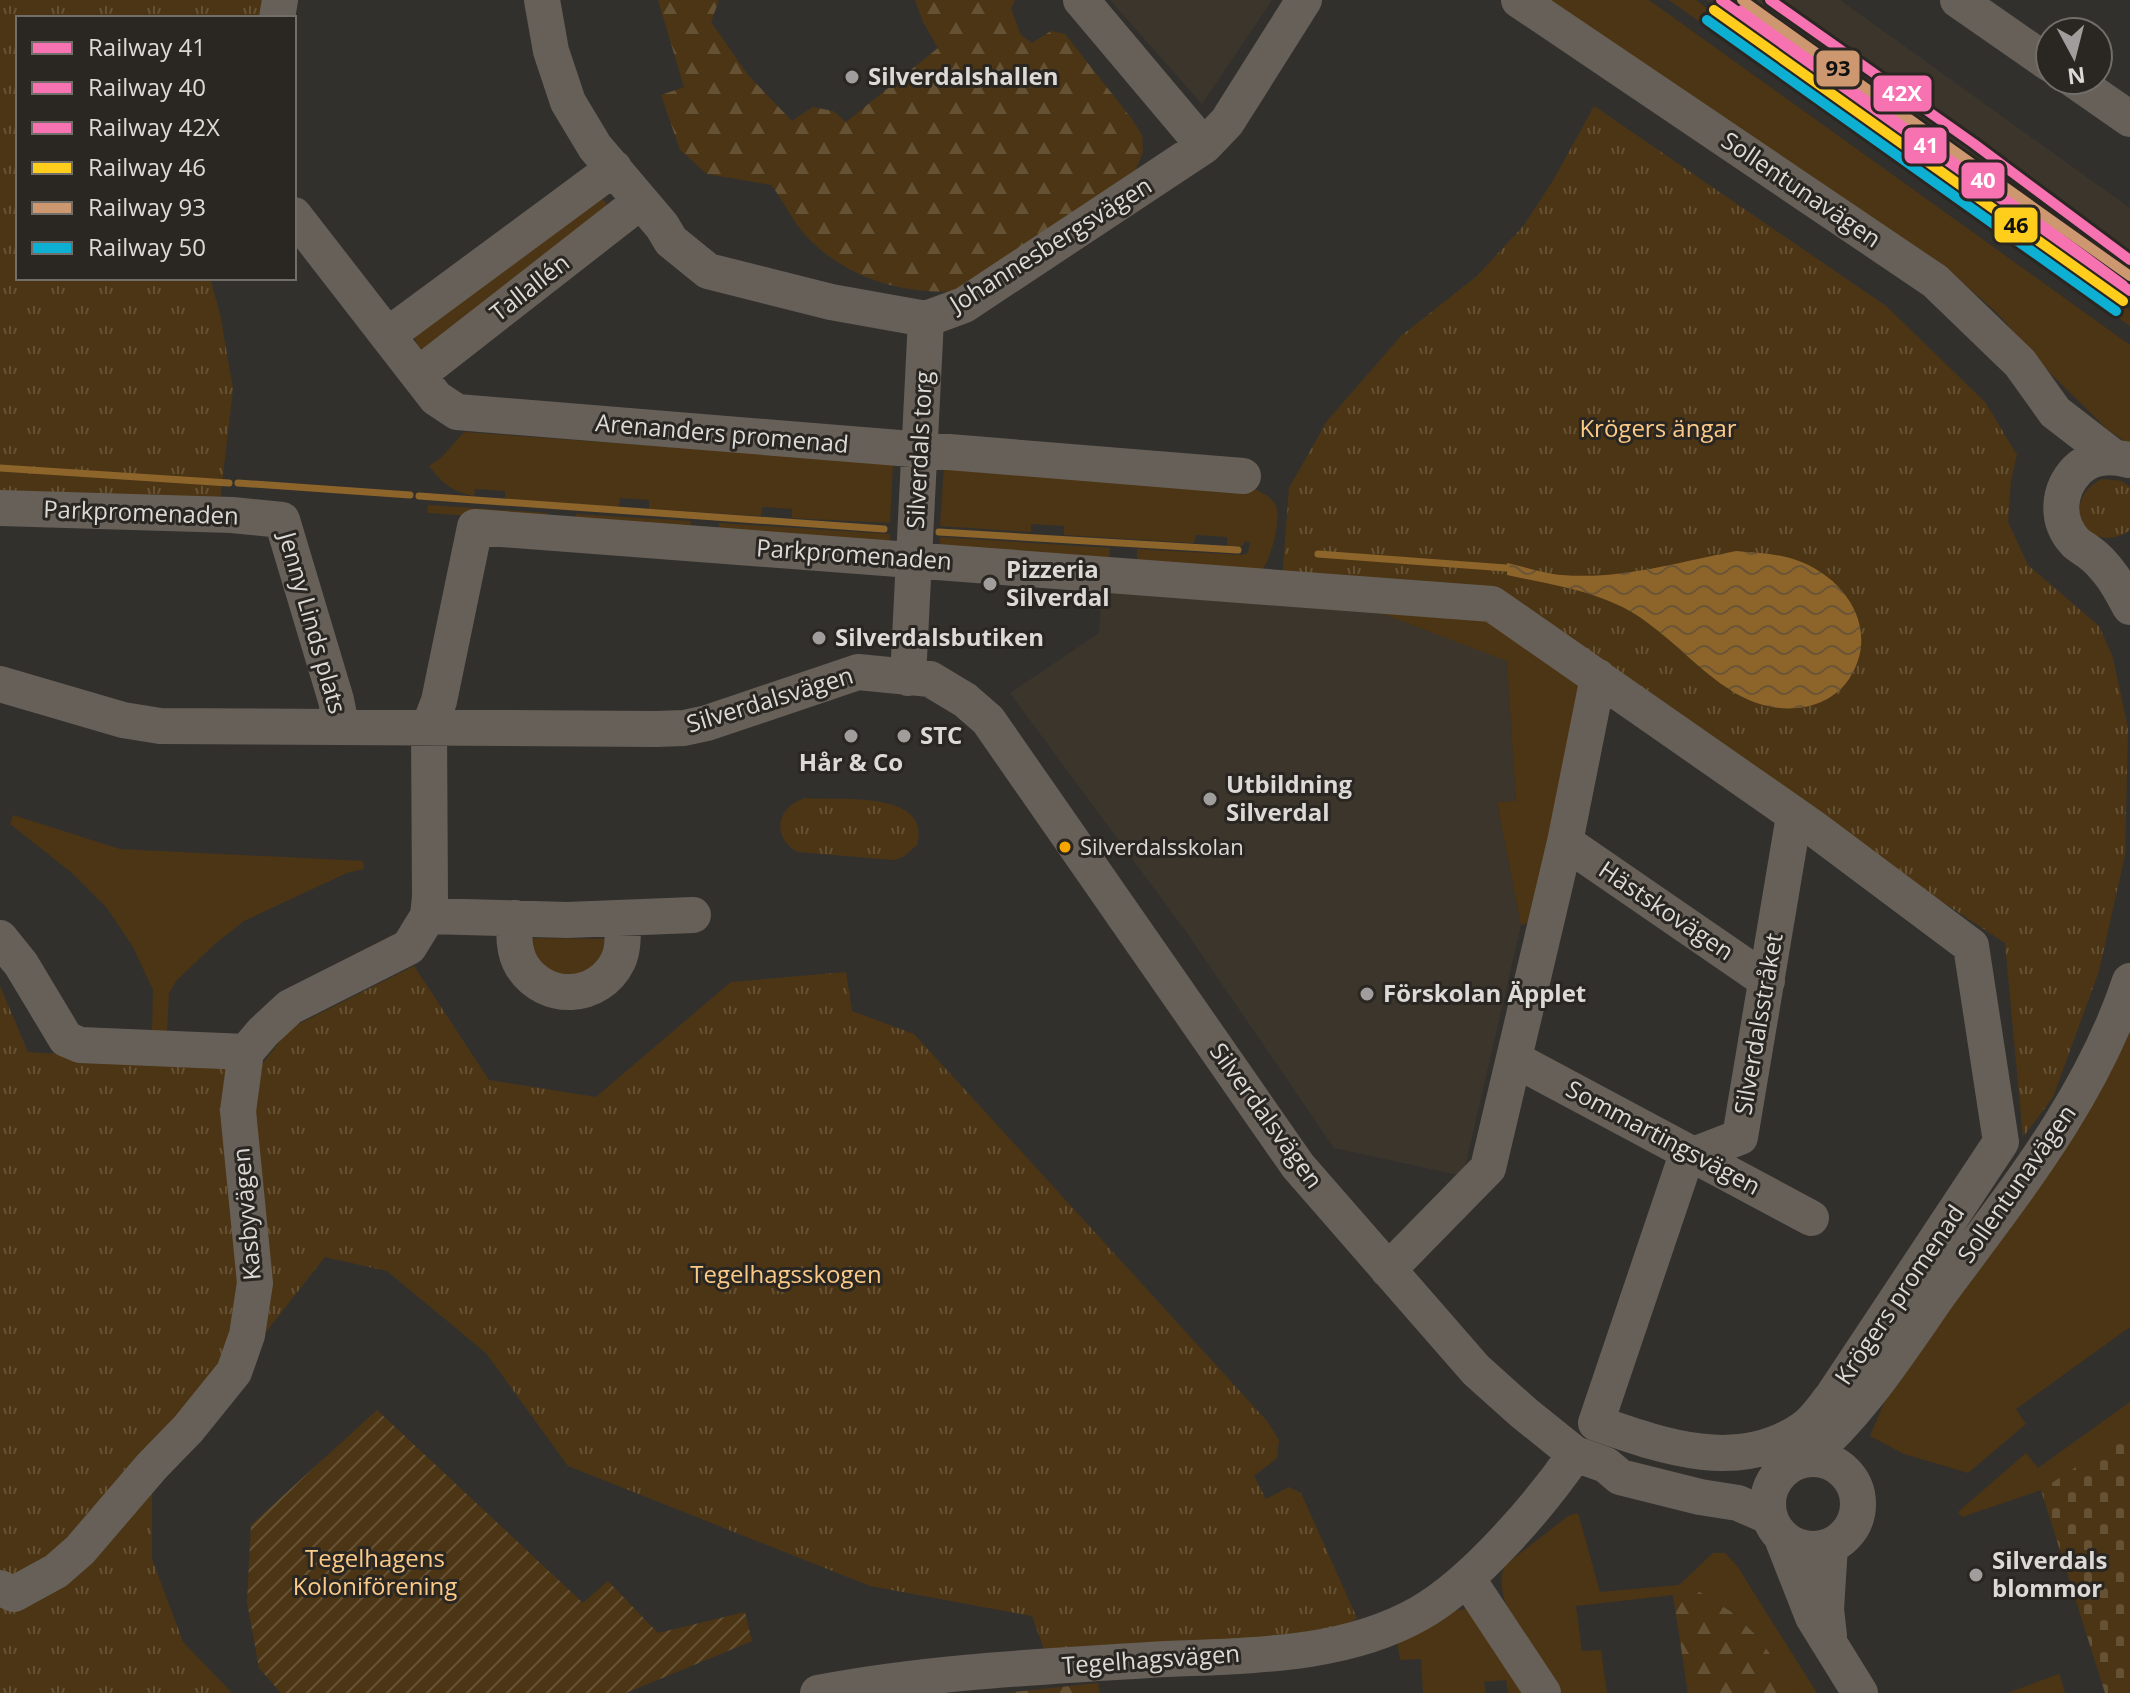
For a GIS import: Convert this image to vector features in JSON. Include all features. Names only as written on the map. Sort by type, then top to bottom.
[{"type":"street","name":"Johannesbergsvägen","points":[[542,0],[551,51],[568,102],[595,147],[671,241],[708,271],[831,302],[926,319],[964,305],[1204,146],[1227,122],[1304,0]]},
{"type":"street","points":[[1081,0],[1204,146]]},
{"type":"street","name":"Sollentunavägen","points":[[1519,0],[1935,281],[2020,363],[2055,412],[2069,460],[2069,479]]},
{"type":"street","points":[[1958,0],[2034,53]]},
{"type":"street","points":[[2097,96],[2130,119]]},
{"type":"street","name":"Tallallén","points":[[388,335],[614,168]]},
{"type":"street","name":"Tallallén","points":[[418,375],[641,201]]},
{"type":"street","name":"Arenanders promenad","points":[[296,218],[436,398],[457,412],[1243,476]]},
{"type":"street","name":"Silverdals torg","points":[[908,678],[926,319]]},
{"type":"street","name":"Sollentunavägen","points":[[2055,412],[2121,458]]},
{"type":"street","name":"Sollentunavägen","points":[[2121,458],[2096,459],[2082,466],[2069,479],[2062,495],[2061,512],[2066,530],[2076,544],[2091,554],[2112,576],[2130,607]]},
{"type":"street","name":"Parkpromenaden","points":[[0,508],[232,515],[282,520]]},
{"type":"street","name":"Jenny Linds plats","points":[[282,520],[341,725]]},
{"type":"street","name":"Parkpromenaden","points":[[429,727],[439,701],[475,527],[1492,604],[1794,816],[1971,946]]},
{"type":"street","points":[[2091,554],[2109,557],[2130,553]]},
{"type":"street","name":"Silverdalsvägen","points":[[0,684],[123,720],[160,726],[684,728],[858,672],[930,679],[965,700],[988,720],[1298,1166],[1476,1370],[1524,1413],[1590,1460],[1620,1477],[1738,1503],[1775,1527]]},
{"type":"street","points":[[1388,1270],[1488,1168],[1565,842],[1598,677]]},
{"type":"street","points":[[0,938],[21,964],[66,1039],[80,1045],[246,1052],[290,1007],[409,947],[428,916],[429,727]]},
{"type":"street","name":"Silverdalsstråket","points":[[1696,1154],[1740,1137],[1794,816]]},
{"type":"street","name":"Hästskovägen","points":[[1565,842],[1767,981]]},
{"type":"street","points":[[428,916],[622,918],[693,915]]},
{"type":"street","points":[[515,918],[517,953],[527,972],[554,991],[575,993],[590,989],[602,981],[619,960],[622,918]]},
{"type":"street","name":"Krögers promenad","points":[[1696,1154],[1684,1163],[1596,1423],[1700,1453],[1724,1455],[1778,1442],[1803,1429],[1832,1397],[2001,1142],[1971,946]]},
{"type":"street","name":"Sollentunavägen","points":[[1795,1464],[1837,1430],[1882,1375],[2065,1121],[2116,1024],[2130,981]]},
{"type":"street","name":"Kasbyvägen","points":[[0,1588],[14,1594],[56,1571],[80,1550],[188,1429],[234,1372],[247,1335],[255,1283],[238,1111],[246,1052]]},
{"type":"street","name":"Sommartingsvägen","points":[[1514,1059],[1811,1218]]},
{"type":"street","name":"Sollentunavägen","points":[[1853,1482],[1860,1440],[1882,1375]]},
{"type":"street","points":[[1590,1460],[1631,1463],[1690,1477],[1758,1475],[1795,1464],[1832,1463],[1853,1482],[1858,1496],[1857,1514],[1843,1538],[1830,1546],[1811,1550],[1790,1544],[1775,1527]]},
{"type":"street","name":"Tegelhagsvägen","points":[[818,1693],[877,1682],[1031,1668],[1291,1651],[1376,1633],[1421,1612],[1467,1578],[1551,1488],[1590,1460]]},
{"type":"street","points":[[1795,1464],[1774,1479],[1767,1500],[1775,1527],[1813,1617],[1860,1693]]},
{"type":"street","points":[[1830,1546],[1826,1609],[1830,1641]]},
{"type":"street","points":[[1467,1578],[1543,1693]]},
{"type":"shaded area","points":[[1110,0],[1272,0],[1202,104]]},
{"type":"shaded area","points":[[1705,0],[1840,0],[2130,208],[2130,303]]},
{"type":"shaded area","points":[[1103,579],[1354,603],[1507,660],[1516,801],[1497,802],[1521,925],[1463,1176],[1334,1148],[1187,933],[1010,693],[1099,633]]},
{"type":"green space","points":[[0,0],[264,0],[262,16],[16,16],[16,280],[211,280],[233,389],[220,501],[0,492]]},
{"type":"green space","points":[[658,0],[719,0],[711,22],[748,75],[792,121],[813,107],[833,111],[846,122],[938,48],[915,0],[1015,0],[1011,9],[1021,35],[1032,43],[1051,31],[1065,34],[1131,118],[1142,135],[1143,152],[1130,184],[960,291],[897,287],[858,274],[823,252],[802,231],[771,185],[707,174],[680,150],[661,95],[684,87]]},
{"type":"green space","points":[[1545,0],[1649,0],[2130,345],[2130,445],[2107,429],[2052,375],[1997,313],[1942,264]]},
{"type":"green space","points":[[1669,0],[1696,0],[1785,67],[1923,159],[2130,310],[2130,326]]},
{"type":"green space","name":"Krögers ängar","points":[[1594,106],[1886,306],[1985,402],[2017,455],[2011,480],[2008,522],[2028,565],[2099,626],[2113,658],[2128,728],[2125,855],[2099,971],[2053,1097],[2023,1137],[2005,943],[1841,835],[1494,597],[1282,581],[1289,488],[1327,421],[1401,336],[1477,276],[1524,225],[1554,179]]},
{"type":"green space","points":[[597,192],[615,214],[427,351],[418,347],[413,334]]},
{"type":"green space","points":[[464,432],[893,463],[890,523],[792,518],[792,509],[762,507],[761,516],[649,509],[649,500],[620,498],[619,507],[505,499],[505,491],[475,489],[474,496],[448,486],[429,466],[442,457]]},
{"type":"green space","points":[[944,466],[1257,490],[1271,498],[1276,506],[1274,541],[1260,573],[1137,560],[1137,549],[1248,553],[1250,542],[1245,541],[1243,546],[1227,546],[1227,537],[1196,535],[1194,543],[1064,535],[1064,526],[1031,524],[1031,532],[940,526]]},
{"type":"green space","points":[[2102,479],[2122,481],[2130,487],[2130,530],[2115,537],[2102,537],[2091,532],[2083,524],[2080,512],[2081,500],[2088,489]]},
{"type":"green space","points":[[428,505],[548,513],[547,521],[427,513]]},
{"type":"green space","points":[[576,514],[691,521],[690,531],[575,523]]},
{"type":"green space","points":[[719,523],[890,534],[890,544],[719,533]]},
{"type":"green space","points":[[940,537],[1110,548],[1109,558],[940,547]]},
{"type":"green space","points":[[1354,603],[1491,614],[1580,683],[1531,922],[1521,925],[1497,802],[1516,801],[1507,661]]},
{"type":"green space","points":[[805,798],[858,799],[897,806],[910,814],[918,827],[917,845],[903,857],[894,860],[798,852],[784,839],[780,823],[788,808]]},
{"type":"green space","points":[[13,815],[120,849],[363,861],[364,869],[347,873],[244,921],[177,980],[169,993],[167,1034],[152,1033],[153,990],[133,947],[107,908],[72,873],[10,824]]},
{"type":"green space","points":[[525,938],[616,939],[604,968],[550,979]]},
{"type":"green space","name":"Tegelhagsskogen","points":[[414,966],[489,1080],[596,1097],[731,982],[846,972],[852,1011],[914,1034],[1267,1421],[1279,1440],[1277,1458],[1254,1476],[1266,1499],[1289,1487],[1301,1493],[1357,1618],[1340,1630],[1048,1660],[1032,1616],[870,1586],[568,1466],[486,1353],[387,1271],[325,1257],[152,1476],[152,1559],[183,1642],[232,1693],[0,1693],[0,986],[28,1052],[260,1067],[289,1029]]},
{"type":"green space","points":[[2130,1020],[2130,1327],[2016,1409],[2026,1424],[1968,1473],[1904,1454],[1870,1436],[1889,1391]]},
{"type":"green space","points":[[2130,1402],[2130,1437],[2041,1490],[1962,1517],[1958,1512],[2026,1453],[2038,1468]]},
{"type":"green space","name":"Tegelhagens Koloniförening","points":[[377,1410],[583,1603],[608,1581],[658,1633],[745,1612],[752,1641],[626,1693],[281,1693],[259,1668],[247,1602],[251,1525]]},
{"type":"green space","points":[[2130,1432],[2130,1693],[2105,1693],[2041,1490]]},
{"type":"green space","points":[[1578,1513],[1600,1592],[1679,1585],[1713,1553],[1725,1553],[1737,1566],[1817,1693],[1797,1693],[1759,1638],[1733,1613],[1700,1592],[1576,1606],[1582,1651],[1601,1650],[1607,1693],[1558,1693],[1509,1613],[1502,1580],[1505,1565],[1568,1516]]},
{"type":"green space","points":[[1700,1592],[1733,1613],[1759,1638],[1797,1693],[1688,1693],[1673,1595]]},
{"type":"green space","points":[[1451,1611],[1471,1611],[1531,1693],[1508,1693],[1506,1680],[1484,1682],[1486,1693],[1423,1693],[1421,1659],[1400,1660],[1397,1639]]},
{"type":"green space","points":[[2059,1674],[2065,1693],[2007,1693]]},
{"type":"green space","points":[[1098,1683],[1100,1693],[1004,1693]]},
{"type":"water","points":[[1736,551],[1796,560],[1814,568],[1843,592],[1859,624],[1861,642],[1858,661],[1849,679],[1833,695],[1813,705],[1798,708],[1771,707],[1747,699],[1704,670],[1641,618],[1618,605],[1578,591],[1507,575],[1507,563],[1555,574],[1606,575]]},
{"type":"waterway","points":[[0,468],[229,483]]},
{"type":"waterway","points":[[238,483],[410,495]]},
{"type":"waterway","points":[[419,496],[884,529]]},
{"type":"waterway","points":[[939,532],[1238,550]]},
{"type":"waterway","points":[[1318,554],[1506,568]]},
{"type":"rail line","name":"41","points":[[1721,0],[2130,291]]},
{"type":"rail line","name":"93","points":[[1742,0],[2130,276]]},
{"type":"rail line","name":"42X","points":[[1770,0],[1973,143],[2130,260]]},
{"type":"rail line","name":"46","points":[[1714,10],[2123,301]]},
{"type":"rail line","name":"40","points":[[1742,10],[1959,163],[2123,285]]},
{"type":"rail line","name":"50","points":[[1707,20],[2116,311]]},
{"type":"place","name":"Silverdalshallen","points":[[852,77]]},
{"type":"place","name":"Pizzeria Silverdal","points":[[990,584]]},
{"type":"place","name":"Silverdalsbutiken","points":[[819,638]]},
{"type":"place","name":"Hår & Co","points":[[851,736]]},
{"type":"place","name":"STC","points":[[904,736]]},
{"type":"place","name":"Utbildning Silverdal","points":[[1210,799]]},
{"type":"place","name":"Silverdalsskolan","points":[[1065,847]]},
{"type":"place","name":"Förskolan Äpplet","points":[[1367,994]]},
{"type":"place","name":"Silverdals blommor","points":[[1976,1575]]}]
